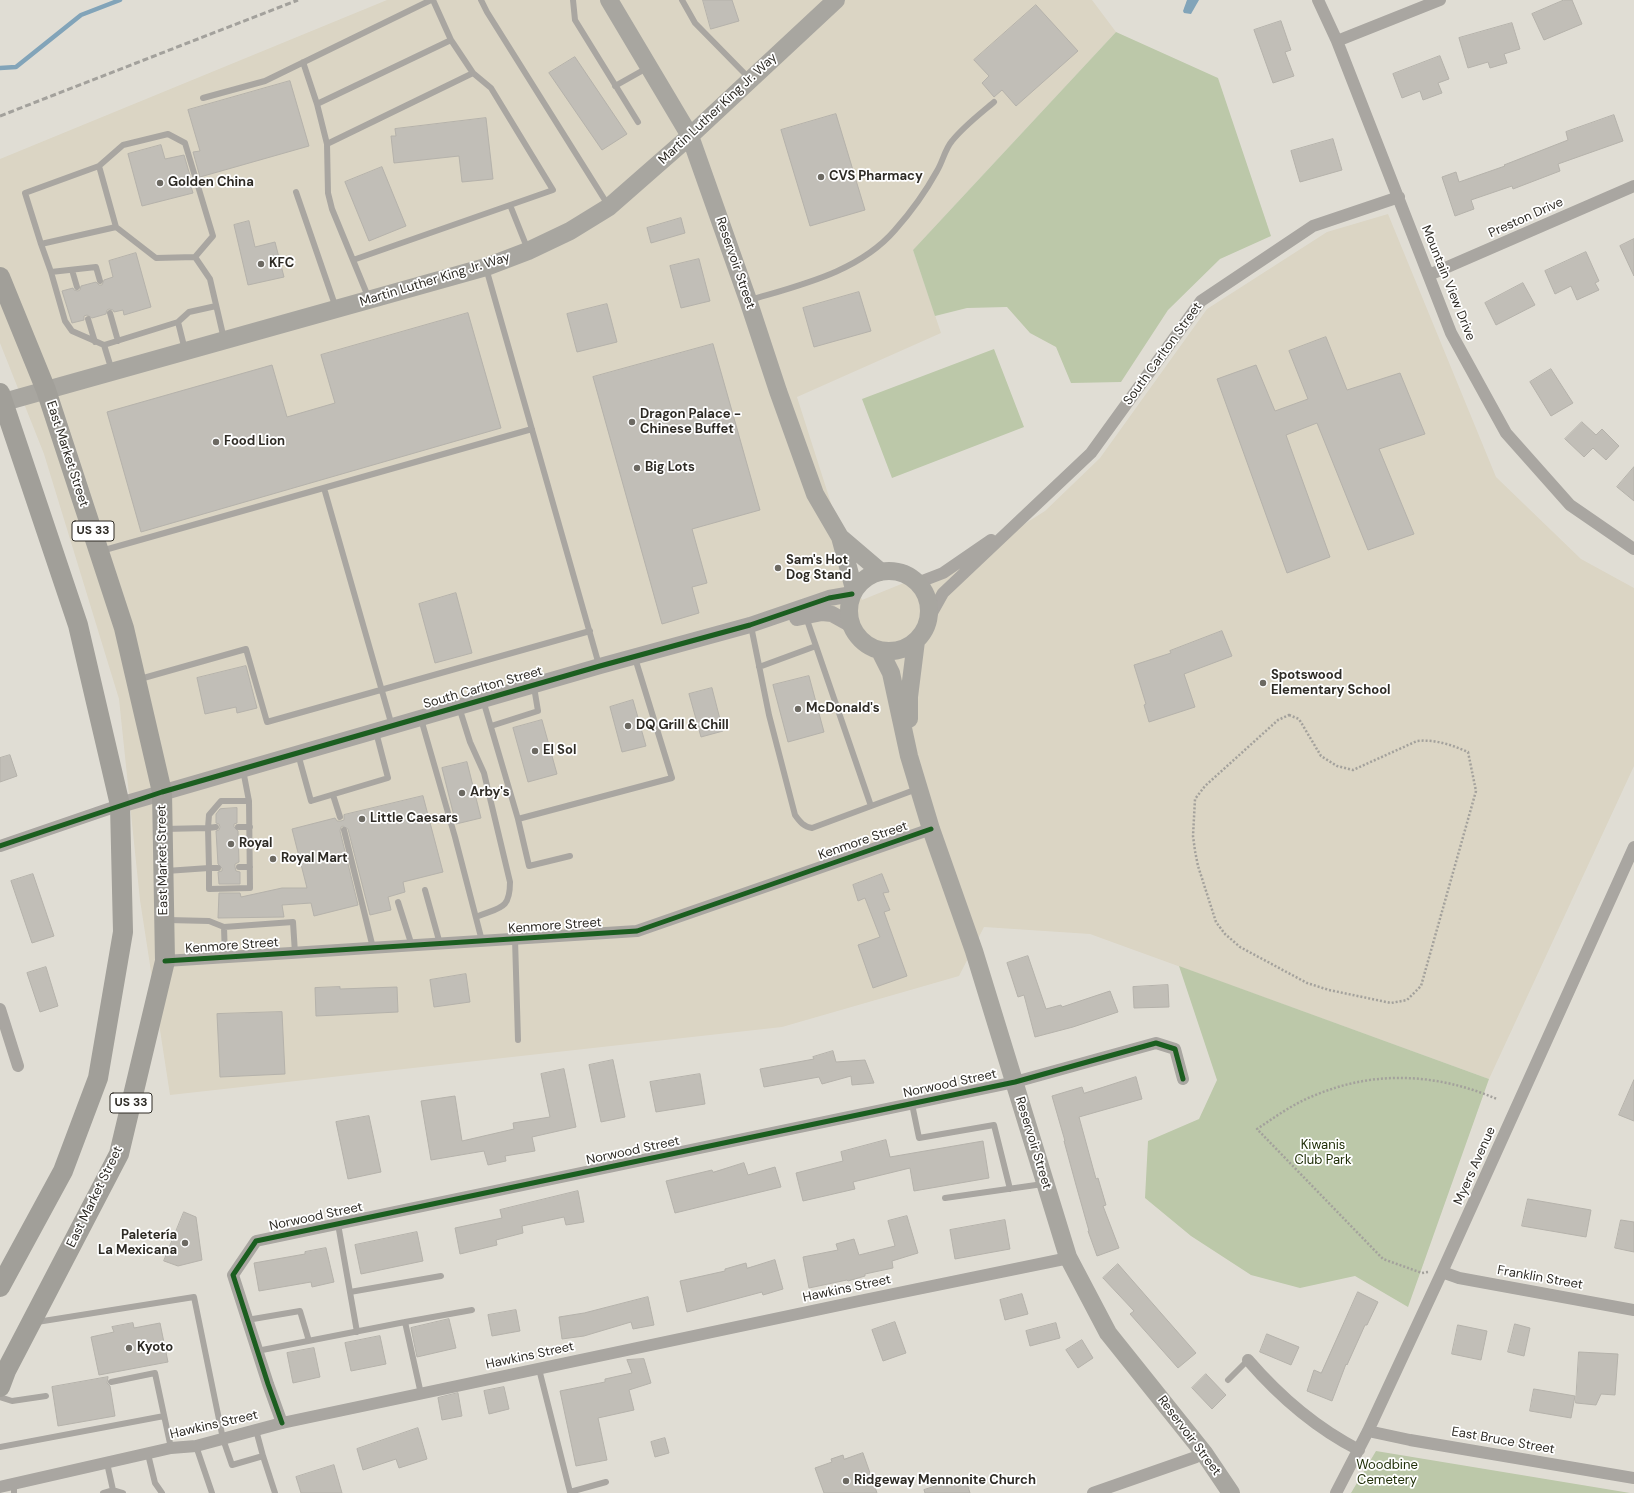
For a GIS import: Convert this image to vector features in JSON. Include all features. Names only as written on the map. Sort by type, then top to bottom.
[{"type":"main road","name":"Reservoir Street","points":[[609,0],[690,136],[815,494],[840,537],[853,592]]},
{"type":"main road","name":"Martin Luther King Jr. Way","points":[[2,397],[46,390],[224,341],[486,267],[528,251],[570,231],[609,207],[690,136],[836,0]]},
{"type":"main road","name":"East Market Street","points":[[0,277],[46,390],[124,628],[162,792],[165,962],[119,1154],[6,1371],[0,1387]]},
{"type":"main road","name":"US 33","points":[[0,1287],[63,1171],[98,1078],[123,932],[120,805],[78,624],[2,397]]},
{"type":"main road","name":"Reservoir Street","points":[[840,537],[881,572]]},
{"type":"main road","points":[[881,572],[894,572],[907,576],[917,583],[925,593],[929,606],[929,618],[924,631],[916,641],[906,648],[893,652],[880,651],[867,645],[857,636],[850,624],[848,614],[853,592],[864,580],[881,572]]},
{"type":"main road","name":"Reservoir Street","points":[[909,756],[909,697],[916,641]]},
{"type":"main road","name":"Reservoir Street","points":[[880,651],[891,673],[909,756],[931,829],[974,951],[1068,1257],[1108,1333],[1204,1453],[1232,1493]]},
{"type":"street","name":"Mountain View Drive","points":[[1318,0],[1337,41],[1451,333],[1506,433],[1570,505],[1634,549]]},
{"type":"street","points":[[1337,41],[1440,0]]},
{"type":"street","name":"Preston Drive","points":[[1429,275],[1634,186]]},
{"type":"street","name":"South Carlton Street","points":[[929,618],[943,593],[1091,453],[1201,301],[1313,226],[1398,197]]},
{"type":"street","name":"South Carlton Street","points":[[917,583],[943,573],[1022,519]]},
{"type":"street","name":"South Carlton Street","points":[[120,805],[459,706],[750,624],[829,598],[853,592]]},
{"type":"street","name":"South Carlton Street","points":[[750,624],[822,613],[832,614],[850,624]]},
{"type":"street","points":[[0,846],[120,805]]},
{"type":"street","name":"Kenmore Street","points":[[165,962],[637,931],[931,829]]},
{"type":"street","name":"Myers Avenue","points":[[1336,1493],[1359,1450],[1443,1270],[1634,847]]},
{"type":"street","points":[[0,1009],[18,1066]]},
{"type":"street","name":"Norwood Street","points":[[282,1423],[233,1275],[256,1241],[1014,1082],[1156,1043],[1175,1049],[1183,1079]]},
{"type":"street","name":"Hawkins Street","points":[[0,1487],[14,1489],[107,1463],[171,1448],[196,1446],[282,1423],[866,1299],[1060,1260],[1068,1257]]},
{"type":"street","name":"Franklin Street","points":[[1443,1270],[1459,1278],[1634,1310]]},
{"type":"street","points":[[1248,1360],[1268,1383],[1302,1412],[1327,1432],[1359,1450]]},
{"type":"street","name":"East Bruce Street","points":[[1368,1431],[1410,1440],[1634,1478]]},
{"type":"street","points":[[1093,1493],[1204,1453]]},
{"type":"lane","points":[[203,98],[265,81],[432,0],[451,40],[473,73],[491,88],[553,190],[353,260]]},
{"type":"lane","points":[[481,0],[491,19],[609,207]]},
{"type":"lane","points":[[574,0],[575,20],[638,122]]},
{"type":"lane","points":[[682,0],[695,22],[751,80]]},
{"type":"lane","points":[[317,104],[451,40]]},
{"type":"lane","points":[[303,62],[317,104],[327,144],[328,193],[332,209],[370,300]]},
{"type":"lane","points":[[615,86],[649,67]]},
{"type":"lane","points":[[327,144],[473,73]]},
{"type":"lane","points":[[748,300],[804,283],[833,272],[866,255],[883,242],[895,230],[921,195],[937,171],[951,142],[994,102]]},
{"type":"lane","points":[[99,166],[116,227],[156,258],[195,257],[213,236],[185,143],[168,134],[123,145],[99,166],[25,193],[51,272],[65,321],[72,331],[104,345],[178,322],[189,312],[216,306]]},
{"type":"lane","points":[[296,192],[336,309]]},
{"type":"lane","points":[[510,205],[528,251]]},
{"type":"lane","points":[[41,244],[116,227]]},
{"type":"lane","points":[[195,257],[210,279],[224,341]]},
{"type":"lane","points":[[51,272],[96,267],[100,281]]},
{"type":"lane","points":[[486,267],[600,666]]},
{"type":"lane","points":[[72,270],[77,287]]},
{"type":"lane","points":[[110,313],[118,341]]},
{"type":"lane","points":[[88,319],[95,342]]},
{"type":"lane","points":[[178,322],[185,351]]},
{"type":"lane","points":[[104,345],[113,371]]},
{"type":"lane","points":[[99,551],[532,429]]},
{"type":"lane","points":[[324,488],[392,726]]},
{"type":"lane","points":[[806,616],[872,806]]},
{"type":"lane","points":[[750,624],[769,715],[795,815],[801,823],[806,827],[812,828],[919,789]]},
{"type":"lane","points":[[136,680],[246,649],[267,722],[590,631]]},
{"type":"lane","points":[[759,667],[816,646]]},
{"type":"lane","points":[[518,820],[672,778],[634,656]]},
{"type":"lane","points":[[491,726],[538,711],[533,685]]},
{"type":"lane","points":[[483,700],[518,820],[529,866],[570,856]]},
{"type":"lane","points":[[459,706],[470,742],[484,773],[510,882],[510,896],[505,905],[476,917]]},
{"type":"lane","points":[[420,718],[456,837],[482,941]]},
{"type":"lane","points":[[298,753],[311,801],[388,778],[376,730]]},
{"type":"lane","points":[[242,769],[250,801],[250,888],[209,889],[209,815],[221,801],[250,801]]},
{"type":"lane","points":[[333,794],[340,817]]},
{"type":"lane","points":[[238,827],[250,826]]},
{"type":"lane","points":[[163,829],[216,827]]},
{"type":"lane","points":[[344,830],[373,948]]},
{"type":"lane","points":[[239,867],[250,867]]},
{"type":"lane","points":[[163,871],[218,868]]},
{"type":"lane","points":[[425,890],[440,944]]},
{"type":"lane","points":[[398,902],[412,946]]},
{"type":"lane","points":[[164,920],[209,921],[224,927],[293,922],[295,953]]},
{"type":"lane","points":[[224,927],[225,958]]},
{"type":"lane","points":[[515,939],[518,1040]]},
{"type":"lane","points":[[912,1104],[919,1138],[994,1125],[1010,1188]]},
{"type":"lane","points":[[946,1198],[1045,1183]]},
{"type":"lane","points":[[338,1224],[357,1332]]},
{"type":"lane","points":[[350,1292],[441,1276]]},
{"type":"lane","points":[[31,1323],[194,1297],[223,1439],[232,1465],[263,1456]]},
{"type":"lane","points":[[257,1351],[472,1310]]},
{"type":"lane","points":[[247,1320],[300,1311],[309,1341]]},
{"type":"lane","points":[[405,1322],[421,1394]]},
{"type":"lane","points":[[1228,1380],[1248,1360]]},
{"type":"lane","points":[[539,1369],[570,1492],[606,1482]]},
{"type":"lane","points":[[111,1382],[155,1373],[171,1448]]},
{"type":"lane","points":[[0,1397],[12,1400],[46,1396]]},
{"type":"lane","points":[[0,1447],[164,1416]]},
{"type":"lane","points":[[256,1430],[276,1493]]},
{"type":"lane","points":[[196,1446],[212,1493]]},
{"type":"lane","points":[[148,1454],[155,1483],[162,1493]]},
{"type":"lane","points":[[107,1463],[113,1490]]},
{"type":"lane","points":[[103,1493],[113,1490],[123,1493]]},
{"type":"path","points":[[1289,715],[1299,719],[1321,756],[1337,766],[1353,770],[1417,741],[1428,740],[1454,746],[1468,752],[1476,790],[1421,986],[1407,1000],[1391,1003],[1329,990],[1307,983],[1240,947],[1225,934],[1216,922],[1194,850],[1193,836],[1196,799],[1205,786],[1278,720],[1289,715]]},
{"type":"path","points":[[1443,1270],[1422,1273],[1383,1258],[1258,1129],[1278,1115],[1312,1096],[1335,1088],[1371,1079],[1414,1078],[1449,1083],[1472,1088],[1497,1099]]},
{"type":"shaded area","points":[[387,0],[1092,0],[1116,32],[913,250],[941,333],[797,397],[862,600],[980,552],[1045,511],[1100,458],[1207,309],[1327,232],[1388,214],[1496,477],[1581,559],[1634,588],[1634,766],[1489,1079],[1090,934],[984,927],[959,976],[782,1027],[170,1095],[140,900],[119,699],[44,454],[0,343],[0,159]]},
{"type":"green space","points":[[1116,32],[1218,78],[1271,236],[1220,259],[1168,310],[1121,382],[1071,383],[1056,347],[1030,333],[1007,307],[967,308],[935,316],[913,250]]},
{"type":"green space","points":[[994,349],[1024,427],[892,478],[862,399]]},
{"type":"green space","name":"Kiwanis Club Park","points":[[1179,966],[1489,1079],[1408,1307],[1355,1276],[1300,1288],[1251,1275],[1191,1236],[1145,1198],[1148,1141],[1199,1119],[1217,1080]]},
{"type":"green space","name":"Woodbine Cemetery","points":[[1376,1451],[1600,1488],[1630,1493],[1351,1493]]},
{"type":"water","points":[[1187,0],[1199,0],[1191,14],[1184,13],[1183,11]]},
{"type":"building","points":[[703,0],[732,0],[739,21],[711,29]]},
{"type":"building","points":[[1564,0],[1572,0],[1582,24],[1544,40],[1532,14]]},
{"type":"building","points":[[1036,5],[1078,51],[1016,106],[1002,90],[994,97],[982,83],[989,76],[974,60]]},
{"type":"building","points":[[1281,21],[1291,50],[1285,52],[1294,76],[1273,83],[1254,30]]},
{"type":"building","points":[[1512,23],[1520,49],[1504,54],[1507,63],[1490,68],[1488,62],[1468,68],[1459,38]]},
{"type":"building","points":[[1440,56],[1449,79],[1438,83],[1442,93],[1423,100],[1420,91],[1402,98],[1393,74]]},
{"type":"building","points":[[575,57],[627,134],[602,150],[549,73]]},
{"type":"building","points":[[290,81],[309,146],[200,177],[193,152],[200,151],[188,110]]},
{"type":"building","points":[[836,114],[865,210],[810,226],[781,130]]},
{"type":"building","points":[[1614,115],[1623,141],[1558,164],[1560,171],[1513,189],[1512,186],[1471,200],[1474,209],[1455,216],[1442,177],[1456,172],[1459,182],[1505,166],[1504,165],[1568,140],[1566,132]]},
{"type":"building","points":[[486,118],[493,179],[462,182],[459,156],[394,163],[391,136],[396,136],[395,129]]},
{"type":"building","points":[[1333,139],[1342,170],[1300,182],[1291,151]]},
{"type":"building","points":[[161,145],[165,159],[184,155],[191,179],[189,180],[193,193],[142,206],[128,154]]},
{"type":"building","points":[[382,167],[406,226],[369,241],[345,182]]},
{"type":"building","points":[[681,218],[685,233],[651,243],[647,228]]},
{"type":"building","points":[[249,221],[255,247],[275,242],[284,277],[248,285],[234,225]]},
{"type":"building","points":[[1634,239],[1634,276],[1620,246]]},
{"type":"building","points":[[1586,252],[1599,281],[1595,283],[1599,290],[1577,300],[1571,286],[1555,294],[1545,271]]},
{"type":"building","points":[[136,253],[151,307],[124,315],[123,310],[114,312],[113,310],[109,309],[107,310],[106,314],[92,318],[87,315],[84,316],[84,320],[72,323],[62,291],[73,288],[74,290],[78,291],[80,290],[81,286],[96,282],[99,285],[102,285],[104,280],[113,277],[109,261]]},
{"type":"building","points":[[699,259],[710,301],[681,308],[670,266]]},
{"type":"building","points":[[1523,283],[1535,305],[1496,325],[1485,303]]},
{"type":"building","points":[[859,292],[871,331],[814,347],[803,308]]},
{"type":"building","points":[[607,304],[617,342],[577,352],[567,314]]},
{"type":"building","points":[[468,313],[501,428],[141,532],[107,412],[272,365],[287,417],[335,403],[321,355]]},
{"type":"building","points":[[1326,337],[1347,390],[1400,373],[1425,434],[1379,449],[1414,534],[1368,550],[1317,423],[1286,435],[1330,557],[1287,573],[1217,379],[1256,365],[1275,411],[1308,399],[1289,351]]},
{"type":"building","points":[[713,344],[760,510],[692,529],[707,583],[692,587],[699,613],[662,624],[593,377]]},
{"type":"building","points":[[1551,369],[1573,403],[1551,416],[1530,382]]},
{"type":"building","points":[[1582,422],[1596,435],[1602,429],[1619,446],[1606,460],[1593,448],[1584,457],[1565,439]]},
{"type":"building","points":[[1634,467],[1634,501],[1617,487]]},
{"type":"building","points":[[456,593],[472,653],[435,663],[419,604]]},
{"type":"building","points":[[1222,631],[1232,656],[1184,674],[1195,707],[1149,722],[1144,705],[1146,704],[1134,665],[1171,653],[1170,651]]},
{"type":"building","points":[[246,666],[257,708],[237,713],[236,707],[205,714],[197,678]]},
{"type":"building","name":"McDonald's","points":[[809,676],[824,732],[788,742],[773,685]]},
{"type":"building","points":[[712,688],[723,731],[701,737],[689,694]]},
{"type":"building","name":"DQ Grill & Chill","points":[[633,700],[646,746],[622,752],[610,707]]},
{"type":"building","name":"El Sol","points":[[542,720],[557,774],[528,782],[513,728]]},
{"type":"building","points":[[10,755],[17,776],[0,782],[0,758]]},
{"type":"building","name":"Arby's","points":[[467,762],[481,818],[456,824],[442,768]]},
{"type":"building","points":[[423,796],[443,872],[403,882],[405,892],[388,897],[391,910],[370,915],[348,829],[343,826],[341,827],[340,831],[358,905],[314,916],[311,903],[282,905],[284,917],[218,918],[219,893],[240,893],[241,897],[282,888],[307,888],[292,829],[335,818],[337,821],[341,821],[344,820],[344,815]]},
{"type":"building","points":[[237,808],[237,823],[234,824],[234,827],[238,831],[239,862],[235,864],[235,867],[236,871],[240,872],[240,884],[219,884],[218,872],[222,871],[222,868],[218,864],[216,831],[219,830],[220,827],[219,824],[216,823],[216,814],[220,809]]},
{"type":"building","points":[[33,874],[54,936],[32,943],[11,881]]},
{"type":"building","points":[[882,874],[889,892],[883,893],[890,910],[884,912],[907,976],[873,988],[858,945],[880,937],[865,898],[858,901],[853,885]]},
{"type":"building","points":[[1028,956],[1046,1009],[1061,1005],[1062,1007],[1110,991],[1118,1012],[1073,1027],[1035,1037],[1024,995],[1018,997],[1007,963]]},
{"type":"building","points":[[46,967],[58,1006],[40,1012],[27,973]]},
{"type":"building","points":[[466,974],[470,1002],[434,1007],[430,980]]},
{"type":"building","points":[[1168,985],[1169,1007],[1134,1008],[1133,987]]},
{"type":"building","points":[[340,987],[340,989],[397,987],[398,1012],[316,1016],[315,988]]},
{"type":"building","points":[[282,1012],[285,1074],[220,1077],[217,1014]]},
{"type":"building","points":[[833,1051],[836,1062],[865,1060],[874,1083],[852,1085],[851,1076],[822,1084],[819,1077],[764,1087],[760,1069],[814,1059],[813,1057]]},
{"type":"building","points":[[613,1060],[625,1117],[601,1122],[589,1065]]},
{"type":"building","points":[[564,1069],[576,1127],[532,1137],[535,1151],[505,1156],[506,1161],[488,1165],[484,1151],[431,1160],[421,1101],[455,1096],[462,1141],[514,1129],[513,1123],[550,1117],[541,1074]]},
{"type":"building","points":[[700,1074],[705,1104],[656,1112],[650,1082]]},
{"type":"building","points":[[1136,1077],[1142,1099],[1079,1117],[1096,1179],[1098,1178],[1106,1205],[1103,1206],[1119,1248],[1097,1256],[1088,1231],[1052,1096],[1082,1087],[1084,1093]]},
{"type":"building","points":[[1634,1080],[1634,1121],[1619,1115]]},
{"type":"building","points":[[369,1116],[381,1172],[348,1179],[336,1122]]},
{"type":"building","points":[[886,1140],[890,1157],[983,1141],[989,1178],[914,1191],[910,1168],[853,1182],[855,1189],[803,1201],[796,1173],[843,1161],[841,1152]]},
{"type":"building","points":[[744,1163],[748,1175],[775,1167],[781,1187],[675,1213],[666,1181],[712,1170],[713,1172]]},
{"type":"building","points":[[578,1191],[584,1222],[566,1225],[564,1217],[522,1226],[523,1233],[496,1240],[497,1245],[460,1254],[455,1228],[502,1218],[500,1210]]},
{"type":"building","points":[[1528,1199],[1591,1210],[1586,1237],[1522,1226]]},
{"type":"building","points":[[184,1212],[196,1217],[202,1260],[178,1266],[164,1261]]},
{"type":"building","points":[[907,1216],[918,1253],[892,1261],[893,1268],[865,1274],[865,1276],[848,1281],[809,1288],[803,1257],[838,1250],[836,1244],[854,1239],[859,1255],[895,1246],[888,1221]]},
{"type":"building","points":[[1005,1220],[1010,1249],[955,1259],[950,1230]]},
{"type":"building","points":[[1621,1220],[1634,1222],[1634,1252],[1615,1248]]},
{"type":"building","points":[[417,1232],[423,1261],[361,1274],[355,1245]]},
{"type":"building","points":[[326,1248],[334,1282],[312,1287],[311,1282],[259,1291],[254,1263],[305,1254],[305,1252]]},
{"type":"building","points":[[775,1260],[783,1289],[763,1295],[762,1292],[687,1312],[680,1281],[725,1271],[725,1269],[746,1263],[747,1268]]},
{"type":"building","points":[[1118,1264],[1196,1353],[1178,1368],[1130,1314],[1134,1311],[1103,1278]]},
{"type":"building","points":[[1358,1292],[1378,1302],[1367,1325],[1365,1325],[1347,1365],[1346,1364],[1332,1401],[1307,1391],[1314,1370],[1321,1373]]},
{"type":"building","points":[[1022,1294],[1028,1314],[1005,1320],[1000,1300]]},
{"type":"building","points":[[648,1297],[654,1325],[633,1329],[631,1322],[584,1336],[562,1339],[559,1317],[584,1313]]},
{"type":"building","points":[[516,1310],[520,1331],[492,1336],[488,1315]]},
{"type":"building","points":[[449,1319],[456,1348],[417,1357],[411,1328]]},
{"type":"building","points":[[895,1322],[906,1353],[883,1361],[872,1330]]},
{"type":"building","points":[[133,1323],[134,1328],[160,1323],[168,1362],[99,1375],[91,1337],[114,1332],[112,1327]]},
{"type":"building","points":[[1056,1323],[1060,1338],[1030,1346],[1026,1331]]},
{"type":"building","points":[[1515,1324],[1530,1328],[1524,1356],[1508,1352]]},
{"type":"building","points":[[1458,1325],[1487,1331],[1481,1360],[1452,1354]]},
{"type":"building","points":[[1267,1334],[1299,1347],[1291,1365],[1260,1352]]},
{"type":"building","points":[[380,1336],[386,1364],[351,1371],[345,1343]]},
{"type":"building","points":[[1082,1340],[1093,1358],[1078,1368],[1066,1350]]},
{"type":"building","points":[[314,1348],[320,1377],[293,1383],[287,1353]]},
{"type":"building","points":[[1579,1352],[1618,1354],[1615,1395],[1601,1394],[1596,1405],[1576,1403]]},
{"type":"building","points":[[644,1359],[651,1383],[629,1390],[634,1410],[598,1418],[607,1460],[576,1466],[560,1391],[605,1382],[605,1379],[632,1373],[627,1360]]},
{"type":"building","points":[[1206,1374],[1226,1395],[1212,1409],[1192,1388]]},
{"type":"building","points":[[108,1377],[107,1383],[110,1386],[115,1416],[58,1426],[52,1387]]},
{"type":"building","points":[[504,1387],[509,1409],[489,1414],[484,1391]]},
{"type":"building","points":[[1534,1389],[1575,1396],[1571,1418],[1530,1411]]},
{"type":"building","points":[[458,1393],[462,1416],[442,1420],[438,1398]]},
{"type":"building","points":[[418,1428],[427,1459],[399,1468],[396,1459],[363,1470],[357,1449]]},
{"type":"building","points":[[665,1438],[669,1453],[655,1457],[651,1442]]},
{"type":"building","name":"Ridgeway Mennonite Church","points":[[863,1453],[877,1493],[824,1493],[815,1468],[832,1462],[831,1459],[843,1455],[844,1459]]},
{"type":"building","points":[[334,1465],[342,1493],[301,1493],[296,1477]]},
{"type":"building","points":[[965,1477],[970,1493],[925,1493],[924,1490]]},
{"type":"waterway","points":[[0,68],[16,67],[81,15],[120,0]]},
{"type":"railway","points":[[0,116],[298,0]]},
{"type":"cycle path","points":[[0,846],[162,792],[600,666],[750,625],[829,598],[852,594]]},
{"type":"cycle path","points":[[165,961],[637,931],[931,829]]},
{"type":"cycle path","points":[[282,1423],[233,1275],[256,1241],[1015,1082],[1156,1043],[1175,1049],[1183,1079]]},
{"type":"place","name":"CVS Pharmacy","points":[[821,177]]},
{"type":"place","name":"Golden China","points":[[160,183]]},
{"type":"place","name":"KFC","points":[[261,264]]},
{"type":"place","name":"Dragon Palace - Chinese Buffet","points":[[632,422]]},
{"type":"place","name":"Food Lion","points":[[216,442]]},
{"type":"place","name":"Big Lots","points":[[637,468]]},
{"type":"place","name":"Sam's Hot Dog Stand","points":[[778,568]]},
{"type":"place","name":"Spotswood Elementary School","points":[[1263,683]]},
{"type":"place","name":"McDonald's","points":[[798,709]]},
{"type":"place","name":"DQ Grill & Chill","points":[[628,726]]},
{"type":"place","name":"El Sol","points":[[535,751]]},
{"type":"place","name":"Arby's","points":[[462,793]]},
{"type":"place","name":"Little Caesars","points":[[362,819]]},
{"type":"place","name":"Royal","points":[[231,844]]},
{"type":"place","name":"Royal Mart","points":[[273,859]]},
{"type":"place","name":"Paletería La Mexicana","points":[[185,1243]]},
{"type":"place","name":"Kyoto","points":[[129,1348]]},
{"type":"place","name":"Ridgeway Mennonite Church","points":[[846,1481]]}]
